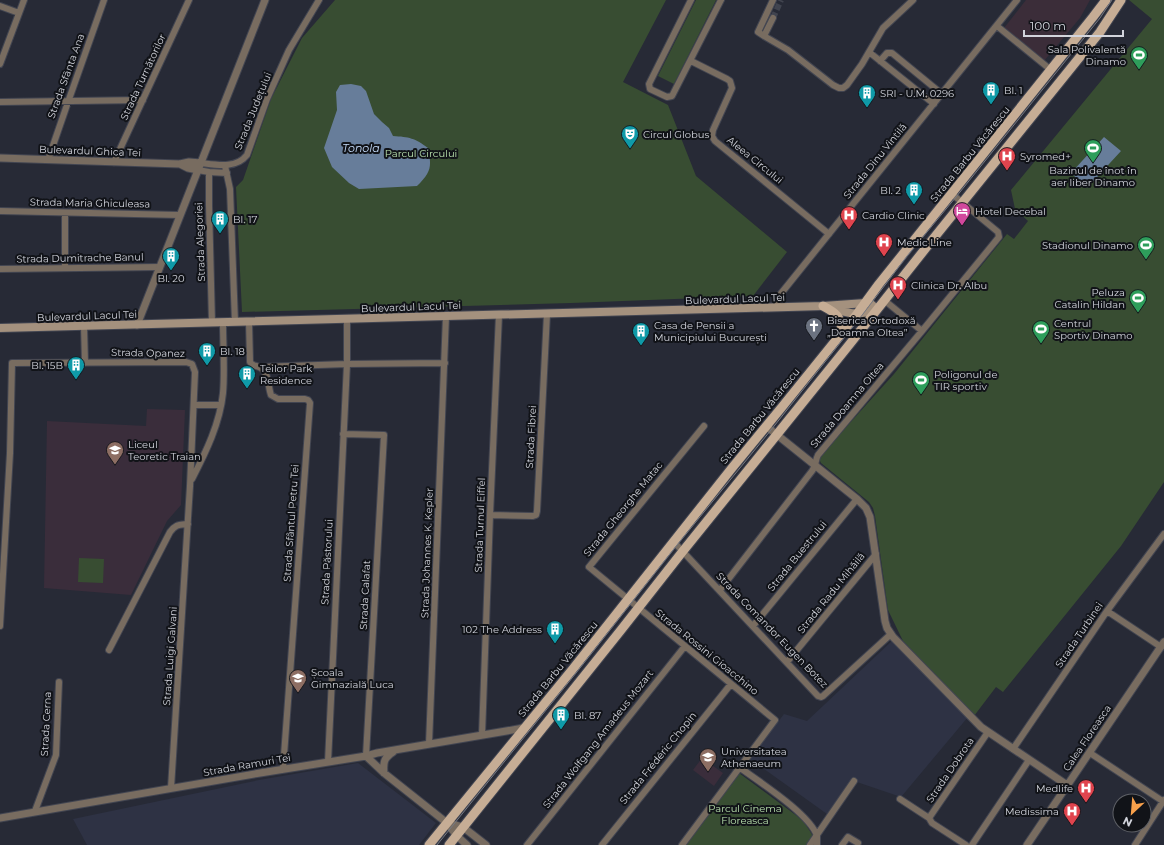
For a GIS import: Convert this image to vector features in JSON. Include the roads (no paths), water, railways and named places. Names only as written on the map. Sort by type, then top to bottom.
[{"type":"main road","name":"Strada Barbu Văcărescu","points":[[429,845],[866,303],[879,284],[1106,0]]},
{"type":"main road","points":[[449,845],[962,202],[1100,32],[1121,0]]},
{"type":"main road","points":[[866,303],[871,304],[877,309]]},
{"type":"main road","name":"Bulevardul Lacul Tei","points":[[0,328],[777,308],[866,303]]},
{"type":"main road","points":[[823,306],[839,317],[841,320],[842,332]]},
{"type":"main road","name":"Bulevardul Lacul Tei","points":[[823,306],[857,314],[863,314],[877,309]]},
{"type":"street","points":[[0,64],[24,0]]},
{"type":"street","name":"Strada Sfânta Ana","points":[[48,160],[104,0]]},
{"type":"street","name":"Strada Turnătorilor","points":[[114,162],[189,0]]},
{"type":"street","points":[[137,325],[265,0]]},
{"type":"street","name":"Strada Județului","points":[[225,166],[241,161],[247,154],[267,99],[289,50],[318,0]]},
{"type":"street","points":[[691,0],[649,84],[650,89],[667,97],[672,96],[721,0]]},
{"type":"street","points":[[773,0],[758,32],[788,50],[839,88],[843,88],[847,85],[862,64],[883,28],[913,0]]},
{"type":"street","name":"Strada Dinu Vintilă","points":[[777,308],[779,296],[1017,0]]},
{"type":"street","points":[[0,6],[19,13]]},
{"type":"street","points":[[764,36],[773,18]]},
{"type":"street","points":[[997,26],[1051,70]]},
{"type":"street","points":[[869,52],[934,104]]},
{"type":"street","points":[[880,61],[887,53],[892,53],[942,94]]},
{"type":"street","name":"Aleea Circului","points":[[691,61],[727,79],[732,84],[731,91],[713,130],[712,136],[715,141],[829,234]]},
{"type":"street","points":[[0,102],[142,100]]},
{"type":"street","name":"Bulevardul Ghica Tei","points":[[0,158],[180,164],[189,162],[200,167]]},
{"type":"street","points":[[200,167],[225,166],[227,173],[230,188],[235,322]]},
{"type":"street","points":[[200,167],[209,172],[227,173]]},
{"type":"street","name":"Strada Alegoriei","points":[[209,172],[212,323]]},
{"type":"street","points":[[952,194],[962,202]]},
{"type":"street","name":"Strada Doamna Oltea","points":[[720,590],[816,466],[818,455],[999,237],[998,232],[962,202]]},
{"type":"street","name":"Strada Maria Ghiculeasa","points":[[0,211],[180,215]]},
{"type":"street","points":[[65,212],[65,268]]},
{"type":"street","name":"Strada Dumitrache Banul","points":[[0,269],[160,267]]},
{"type":"street","points":[[884,300],[922,331]]},
{"type":"street","name":"Strada Fibrei","points":[[490,515],[536,515],[547,314]]},
{"type":"street","name":"Strada Turnul Eiffel","points":[[482,735],[499,315]]},
{"type":"street","name":"Strada Johannes K. Kepler","points":[[429,744],[446,316]]},
{"type":"street","name":"Strada Păstorului","points":[[328,762],[347,364],[347,319]]},
{"type":"street","name":"Strada Luigi Galvani","points":[[190,482],[209,442],[221,405],[223,381],[222,322]]},
{"type":"street","name":"Strada Sfântul Petru Tei","points":[[249,322],[250,362],[254,366],[260,367],[266,377],[271,395],[278,399],[305,399],[310,403],[283,769]]},
{"type":"street","points":[[84,326],[85,363]]},
{"type":"street","name":"Strada Opanez","points":[[0,626],[2,545],[10,453],[12,363],[186,362],[192,364],[195,372],[194,405]]},
{"type":"street","points":[[260,367],[445,363]]},
{"type":"street","points":[[194,405],[221,405]]},
{"type":"street","name":"Strada Luigi Galvani","points":[[171,788],[194,405]]},
{"type":"street","name":"Strada Gheorghe Matac","points":[[628,599],[589,567],[704,426]]},
{"type":"street","points":[[766,426],[863,504],[869,512],[885,621],[891,634],[988,732],[1067,785]]},
{"type":"street","name":"Strada Calafat","points":[[343,434],[384,435],[366,756]]},
{"type":"street","name":"Strada Buestrului","points":[[753,626],[857,499]]},
{"type":"street","points":[[109,650],[170,532],[178,525],[188,524]]},
{"type":"street","name":"Strada Turbinei","points":[[1013,749],[1107,611],[1164,534]]},
{"type":"street","name":"Strada Comandor Eugen Botez","points":[[673,541],[820,697],[823,696],[891,634]]},
{"type":"street","name":"Strada Radu Mihăilă","points":[[787,662],[876,554]]},
{"type":"street","name":"Strada Rossini Gioacchino","points":[[628,599],[775,720],[739,767]]},
{"type":"street","points":[[1107,611],[1162,645]]},
{"type":"street","name":"Calea Floreasca","points":[[1027,845],[1162,645]]},
{"type":"street","name":"Strada Wolfgang Amadeus Mozart","points":[[527,845],[685,646]]},
{"type":"street","name":"Strada Cerna","points":[[35,812],[56,755],[59,682]]},
{"type":"street","name":"Strada Frédéric Chopin","points":[[602,845],[731,684]]},
{"type":"street","name":"Strada Ramuri Tei","points":[[0,818],[366,756],[525,727]]},
{"type":"street","name":"Strada Dobrota","points":[[929,818],[988,732]]},
{"type":"street","points":[[497,733],[505,734],[509,737],[512,743]]},
{"type":"street","points":[[384,773],[386,756],[394,750]]},
{"type":"street","points":[[1090,752],[1164,801],[1135,845]]},
{"type":"street","points":[[366,756],[384,773],[447,823],[456,836],[467,845]]},
{"type":"street","points":[[972,845],[1029,760]]},
{"type":"street","points":[[682,845],[739,767],[791,806],[809,824],[817,836],[817,845]]},
{"type":"street","points":[[810,845],[854,781]]},
{"type":"street","points":[[900,799],[929,818],[932,823],[966,845]]},
{"type":"street","points":[[447,823],[463,826],[486,845]]},
{"type":"street","points":[[842,845],[848,837],[858,844]]},
{"type":"water","name":"Tonola","points":[[351,84],[361,86],[366,91],[374,114],[389,128],[393,136],[412,139],[428,148],[430,165],[428,173],[417,186],[359,189],[349,183],[332,167],[324,148],[337,110],[336,92],[340,85]]},
{"type":"water","points":[[1104,137],[1121,151],[1087,188],[1071,173]]},
{"type":"tunnel","points":[[773,18],[781,0]]},
{"type":"tram line","points":[[437,845],[771,430],[907,256],[1100,18],[1112,0]]},
{"type":"place","name":"Sala Polivalentă Dinamo","points":[[1139,70]]},
{"type":"place","name":"Bl. 1","points":[[991,105]]},
{"type":"place","name":"SRI - U.M. 0296","points":[[867,108]]},
{"type":"place","name":"Circul Globus","points":[[630,149]]},
{"type":"place","name":"Bazinul de înot în aer liber Dinamo","points":[[1093,163]]},
{"type":"place","name":"Syromed+","points":[[1007,171]]},
{"type":"place","name":"Bl. 2","points":[[914,205]]},
{"type":"place","name":"Hotel Decebal","points":[[962,226]]},
{"type":"place","name":"Cardio Clinic","points":[[849,230]]},
{"type":"place","name":"Bl. 17","points":[[220,234]]},
{"type":"place","name":"Medic Line","points":[[884,257]]},
{"type":"place","name":"Stadionul Dinamo","points":[[1146,260]]},
{"type":"place","name":"Bl. 20","points":[[171,271]]},
{"type":"place","name":"Clinica Dr. Albu","points":[[898,300]]},
{"type":"place","name":"Peluza Catalin Hildan","points":[[1138,313]]},
{"type":"place","name":"Biserica Ortodoxă „Doamna Oltea”","points":[[814,341]]},
{"type":"place","name":"Centrul Sportiv Dinamo","points":[[1041,344]]},
{"type":"place","name":"Casa de Pensii a Municipiului București","points":[[641,346]]},
{"type":"place","name":"Bl. 18","points":[[207,366]]},
{"type":"place","name":"Bl. 15B","points":[[76,380]]},
{"type":"place","name":"Teilor Park Residence","points":[[247,389]]},
{"type":"place","name":"Poligonul de TIR sportiv","points":[[921,395]]},
{"type":"place","name":"Liceul Teoretic Traian","points":[[115,465]]},
{"type":"place","name":"102 The Address","points":[[555,644]]},
{"type":"place","name":"Școala Gimnazială Luca","points":[[298,693]]},
{"type":"place","name":"Bl. 87","points":[[561,730]]},
{"type":"place","name":"Universitatea Athenaeum","points":[[708,772]]},
{"type":"place","name":"Medlife","points":[[1086,803]]},
{"type":"place","name":"Medissima","points":[[1072,826]]},
{"type":"park label","name":"Parcul Circului","points":[[421,153]]},
{"type":"park label","name":"Parcul Cinema Floreasca","points":[[745,814]]}]
